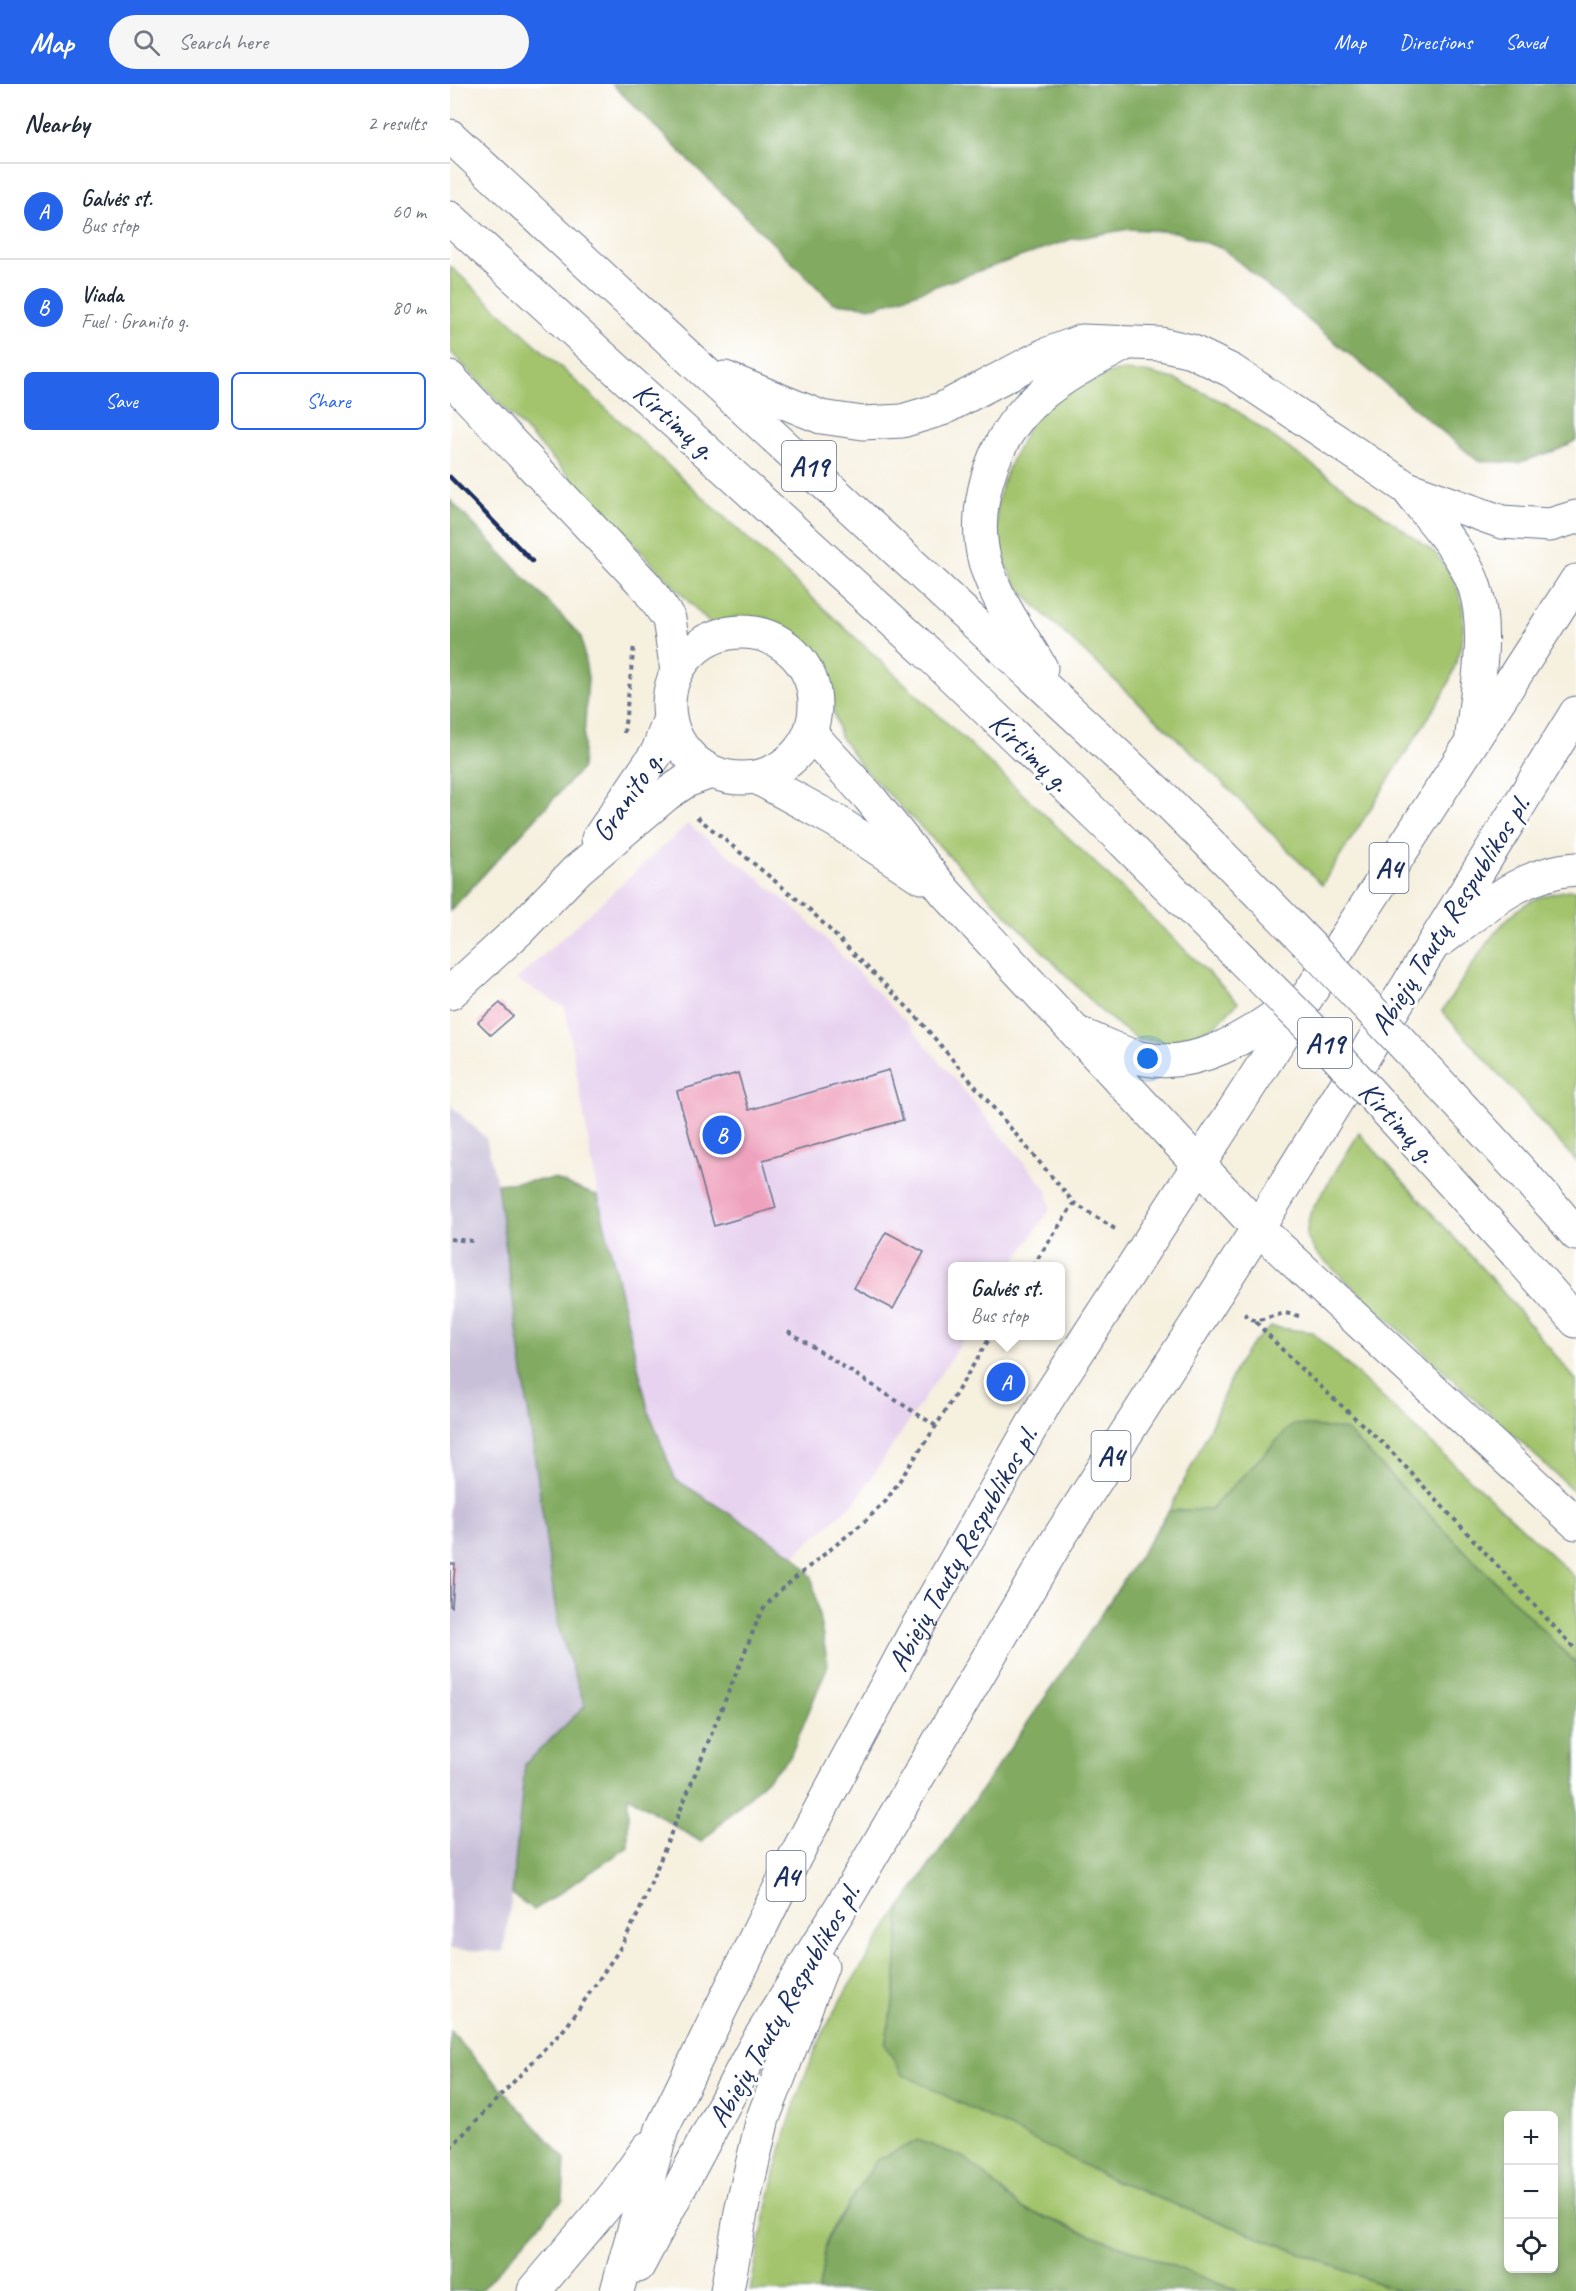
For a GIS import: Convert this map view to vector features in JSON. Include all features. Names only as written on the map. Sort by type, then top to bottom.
[{"type":"main road","name":"Kirtimų g.","points":[[450,136],[704,369],[1165,799],[1309,943],[1426,1067],[1576,1234]]},
{"type":"main road","name":"Kirtimų g.","points":[[450,218],[927,652],[1124,842],[1310,1027],[1576,1320]]},
{"type":"main road","points":[[704,369],[821,417],[863,423],[902,421],[942,409],[1045,355],[1082,341],[1161,344],[1191,351],[1232,370],[1407,488],[1502,522],[1550,525],[1576,517]]},
{"type":"main road","points":[[1058,698],[1002,601],[986,562],[981,528],[983,495],[991,465],[1005,434],[1024,409],[1048,388],[1080,367],[1126,344]]},
{"type":"main road","points":[[450,378],[646,586],[669,619],[677,671]]},
{"type":"main road","points":[[1407,488],[1452,548],[1474,588],[1480,618],[1480,648],[1471,741]]},
{"type":"main road","name":"Abiejų Tautų Respublikos pl.","points":[[617,2291],[662,2130],[795,1857],[918,1626],[1046,1401],[1197,1164],[1576,581]]},
{"type":"main road","points":[[746,632],[773,639],[796,655],[811,678],[816,706],[810,733],[795,756],[777,770],[756,777],[733,778],[711,772],[693,760],[678,741],[670,718],[670,694],[677,671],[694,649],[719,635],[746,632]]},
{"type":"main road","name":"Abiejų Tautų Respublikos pl.","points":[[624,2291],[755,2046],[849,1894],[1057,1541],[1258,1228],[1427,950],[1576,713]]},
{"type":"main road","name":"Granito g.","points":[[577,870],[658,751],[670,718]]},
{"type":"main road","points":[[810,733],[869,797],[946,893],[1258,1228],[1576,1523]]},
{"type":"main road","name":"Granito g.","points":[[450,993],[519,930],[577,870],[667,794],[686,781],[711,772]]},
{"type":"main road","points":[[756,777],[836,821],[946,893]]},
{"type":"main road","points":[[1427,950],[1509,890],[1534,877],[1576,869]]},
{"type":"main road","points":[[1073,1031],[1144,1059],[1188,1060],[1237,1042],[1308,995]]},
{"type":"main road","points":[[728,2291],[743,2201],[763,2118],[849,1894]]},
{"type":"main road","points":[[534,2291],[608,2204],[662,2130]]},
{"type":"path","points":[[1036,1262],[1074,1203],[1144,1248]]},
{"type":"path","points":[[450,1239],[473,1240]]},
{"type":"path","points":[[1215,1294],[1256,1321],[1299,1367],[1388,1448],[1576,1650]]},
{"type":"path","points":[[1256,1321],[1285,1313],[1305,1318]]},
{"type":"path","points":[[788,1331],[936,1426]]},
{"type":"path","points":[[450,2148],[567,2026],[619,1950],[639,1912],[761,1612],[778,1592],[864,1522],[886,1501],[936,1426],[988,1340]]},
{"type":"shaded area","points":[[688,824],[802,915],[909,1025],[1047,1190],[1050,1209],[1015,1262],[948,1262],[948,1340],[963,1340],[855,1502],[794,1555],[675,1479],[648,1409],[598,1196],[565,1007],[516,980]]},
{"type":"shaded area","points":[[450,1105],[486,1138],[497,1184],[558,1626],[585,1706],[525,1765],[512,1894],[503,1952],[450,1949]]},
{"type":"green space","points":[[612,84],[1576,84],[1576,440],[1560,449],[1518,463],[1478,461],[1223,249],[1176,232],[1129,229],[1072,239],[875,307],[833,303]]},
{"type":"green space","points":[[450,266],[946,722],[1238,1002],[1215,1026],[1173,1043],[1138,1040],[1103,1013],[861,766],[840,736],[822,667],[805,642],[766,618],[737,617],[711,625],[450,351]]},
{"type":"green space","points":[[1117,371],[1145,372],[1175,379],[1227,404],[1433,551],[1456,584],[1463,619],[1462,637],[1452,674],[1444,693],[1322,885],[1202,762],[1031,602],[1005,565],[996,527],[997,507],[1001,487],[1031,421],[1042,408],[1062,395]]},
{"type":"green space","points":[[450,500],[581,636],[588,678],[582,768],[450,911]]},
{"type":"green space","points":[[1576,890],[1576,1161],[1442,1011],[1492,937],[1516,911],[1529,902],[1548,894]]},
{"type":"green space","points":[[1359,1133],[1492,1279],[1576,1380],[1576,1493],[1316,1253],[1306,1235],[1310,1213]]},
{"type":"green space","points":[[554,1179],[598,1196],[648,1409],[675,1479],[794,1555],[812,1577],[828,1665],[790,1757],[701,1842],[628,1796],[628,1847],[534,1910],[512,1894],[525,1764],[585,1706],[558,1626],[497,1184]]},
{"type":"green space","points":[[1271,1327],[1312,1332],[1576,1578],[1576,1664],[1346,1430],[1293,1424],[1211,1509],[1169,1511],[1240,1361],[1248,1349]]},
{"type":"green space","points":[[1293,1424],[1346,1430],[1576,1664],[1576,2291],[1398,2291],[1115,2181],[902,2074],[885,2044],[895,1994],[900,1908],[1079,1648],[1169,1511],[1211,1509]]},
{"type":"green space","points":[[900,1908],[895,1994],[885,2044],[1115,2181],[1398,2291],[1238,2291],[1021,2208],[965,2158],[877,2160],[827,2237],[819,2291],[750,2291],[782,2148],[804,2079],[841,1999]]},
{"type":"green space","points":[[450,2031],[565,2159],[563,2199],[480,2291],[450,2291]]},
{"type":"green space","points":[[918,2140],[965,2158],[1021,2208],[1238,2291],[819,2291],[827,2237],[877,2160]]},
{"type":"building","points":[[500,1003],[513,1016],[491,1035],[478,1022]]},
{"type":"building","points":[[889,1070],[903,1120],[763,1160],[776,1208],[714,1226],[677,1091],[738,1073],[749,1110]]},
{"type":"building","points":[[886,1232],[924,1252],[893,1309],[854,1288]]},
{"type":"building","points":[[450,1564],[455,1564],[452,1607],[450,1606]]},
{"type":"railway","points":[[450,477],[532,561]]},
{"type":"place","name":"Viada","points":[[722,1135]]},
{"type":"place","name":"Galvės st.","points":[[1006,1382]]}]
